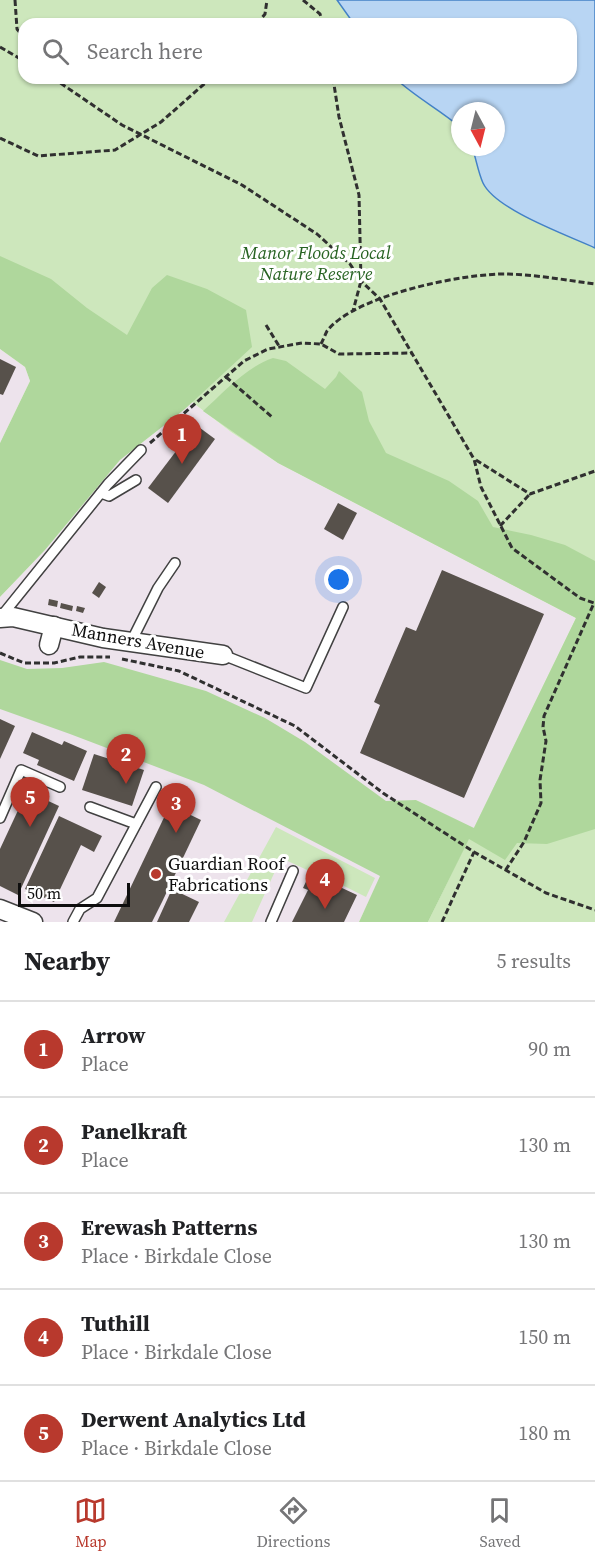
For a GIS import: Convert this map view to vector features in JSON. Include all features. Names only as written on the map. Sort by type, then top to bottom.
[{"type":"street","name":"Manners Avenue","points":[[0,618],[26,613],[54,626],[104,638],[223,655]]},
{"type":"street","name":"Manners Avenue","points":[[49,645],[54,626]]},
{"type":"street","points":[[0,909],[33,922]]},
{"type":"lane","points":[[0,618],[101,493],[141,450]]},
{"type":"lane","points":[[101,493],[109,496],[136,480]]},
{"type":"lane","points":[[131,642],[158,588],[175,563]]},
{"type":"lane","points":[[223,655],[306,688],[343,607]]},
{"type":"lane","points":[[0,818],[21,770],[60,787]]},
{"type":"lane","points":[[73,922],[80,909],[97,898],[156,787]]},
{"type":"lane","points":[[90,807],[136,824]]},
{"type":"lane","points":[[271,922],[293,871]]},
{"type":"path","points":[[15,0],[18,30]]},
{"type":"path","points":[[262,18],[265,14],[267,0]]},
{"type":"path","points":[[303,0],[320,14],[321,18]]},
{"type":"path","points":[[0,47],[18,58]]},
{"type":"path","points":[[63,84],[122,125],[242,185],[317,234],[350,264],[361,281],[380,299],[474,459],[481,488],[512,548],[580,598],[595,603],[544,716],[543,727],[546,741],[540,780],[541,802],[524,842],[505,870]]},
{"type":"path","points":[[0,138],[38,156],[115,150],[161,122],[204,84]]},
{"type":"path","points":[[334,84],[339,117],[359,195],[361,281],[353,311]]},
{"type":"path","points":[[321,344],[328,331],[353,311],[380,299],[458,277],[496,274],[548,277],[595,284]]},
{"type":"path","points":[[266,325],[279,346]]},
{"type":"path","points":[[141,450],[244,361],[268,349],[302,343],[321,344],[328,350],[339,354],[413,353]]},
{"type":"path","points":[[226,377],[272,417]]},
{"type":"path","points":[[474,459],[530,494]]},
{"type":"path","points":[[500,526],[530,494],[595,471]]},
{"type":"path","points":[[0,653],[24,663],[54,663],[80,657],[113,657],[179,671],[295,726],[383,793],[505,870],[546,893],[595,910]]},
{"type":"path","points":[[442,922],[474,852]]},
{"type":"shaded area","points":[[0,349],[25,367],[30,381],[0,443]]},
{"type":"shaded area","points":[[192,402],[231,432],[278,463],[576,618],[474,829],[416,800],[359,922],[0,922],[0,597],[45,550],[120,460]]},
{"type":"green space","name":"Manor Floods Local Nature Reserve","points":[[0,0],[595,0],[595,922],[428,922],[576,618],[278,463],[231,432],[192,402],[0,300]]},
{"type":"green space","points":[[0,256],[51,279],[87,308],[127,335],[152,288],[167,275],[207,289],[246,310],[252,347],[185,409],[120,460],[45,550],[0,597],[0,443],[30,381],[25,367],[0,349]]},
{"type":"green space","points":[[273,358],[286,361],[325,389],[339,371],[362,392],[369,421],[386,453],[449,481],[478,501],[493,527],[565,545],[595,561],[595,829],[547,844],[517,843],[505,860],[469,839],[428,922],[359,922],[380,876],[204,785],[0,709],[0,660],[27,669],[62,668],[104,662],[206,691],[265,718],[305,742],[386,801],[416,800],[474,828],[576,618],[278,463],[203,411],[254,367]]},
{"type":"green space","points":[[276,827],[375,878],[366,897],[281,858],[252,922],[224,922]]},
{"type":"water","points":[[337,0],[595,0],[595,248],[517,212],[490,193],[483,183],[475,156],[505,156],[505,102],[451,102],[451,120],[402,84],[577,84],[577,18],[350,18]]},
{"type":"building","points":[[0,359],[16,367],[3,395],[0,394]]},
{"type":"building","points":[[196,425],[215,439],[168,503],[148,488]]},
{"type":"building","points":[[338,503],[357,513],[343,540],[324,529]]},
{"type":"building","points":[[442,570],[544,614],[464,798],[360,753],[380,705],[374,702],[406,627],[416,631]]},
{"type":"building","points":[[99,582],[106,587],[99,598],[92,593]]},
{"type":"building","points":[[49,599],[58,601],[57,607],[48,605]]},
{"type":"building","points":[[61,603],[73,606],[72,611],[60,608]]},
{"type":"building","points":[[77,606],[85,608],[83,613],[76,611]]},
{"type":"building","points":[[0,719],[15,726],[0,759]]},
{"type":"building","points":[[32,732],[62,745],[64,741],[87,751],[74,781],[37,765],[39,760],[23,753]]},
{"type":"building","points":[[94,754],[144,770],[132,806],[82,790]]},
{"type":"building","points":[[27,791],[59,806],[18,895],[0,886],[0,849]]},
{"type":"building","points":[[170,805],[201,820],[162,902],[152,922],[114,922]]},
{"type":"building","points":[[59,816],[102,836],[94,852],[81,845],[54,902],[25,889]]},
{"type":"building","points":[[310,873],[357,895],[344,922],[292,922],[308,890],[303,888]]},
{"type":"building","points":[[172,889],[199,902],[189,922],[157,922]]},
{"type":"place","name":"Arrow","points":[[182,464]]},
{"type":"place","name":"Panelkraft","points":[[126,784]]},
{"type":"place","name":"Derwent Analytics Ltd","points":[[30,827]]},
{"type":"place","name":"Erewash Patterns","points":[[176,833]]},
{"type":"place","name":"Guardian Roof Fabrications","points":[[156,874]]},
{"type":"place","name":"Tuthill","points":[[325,909]]}]
